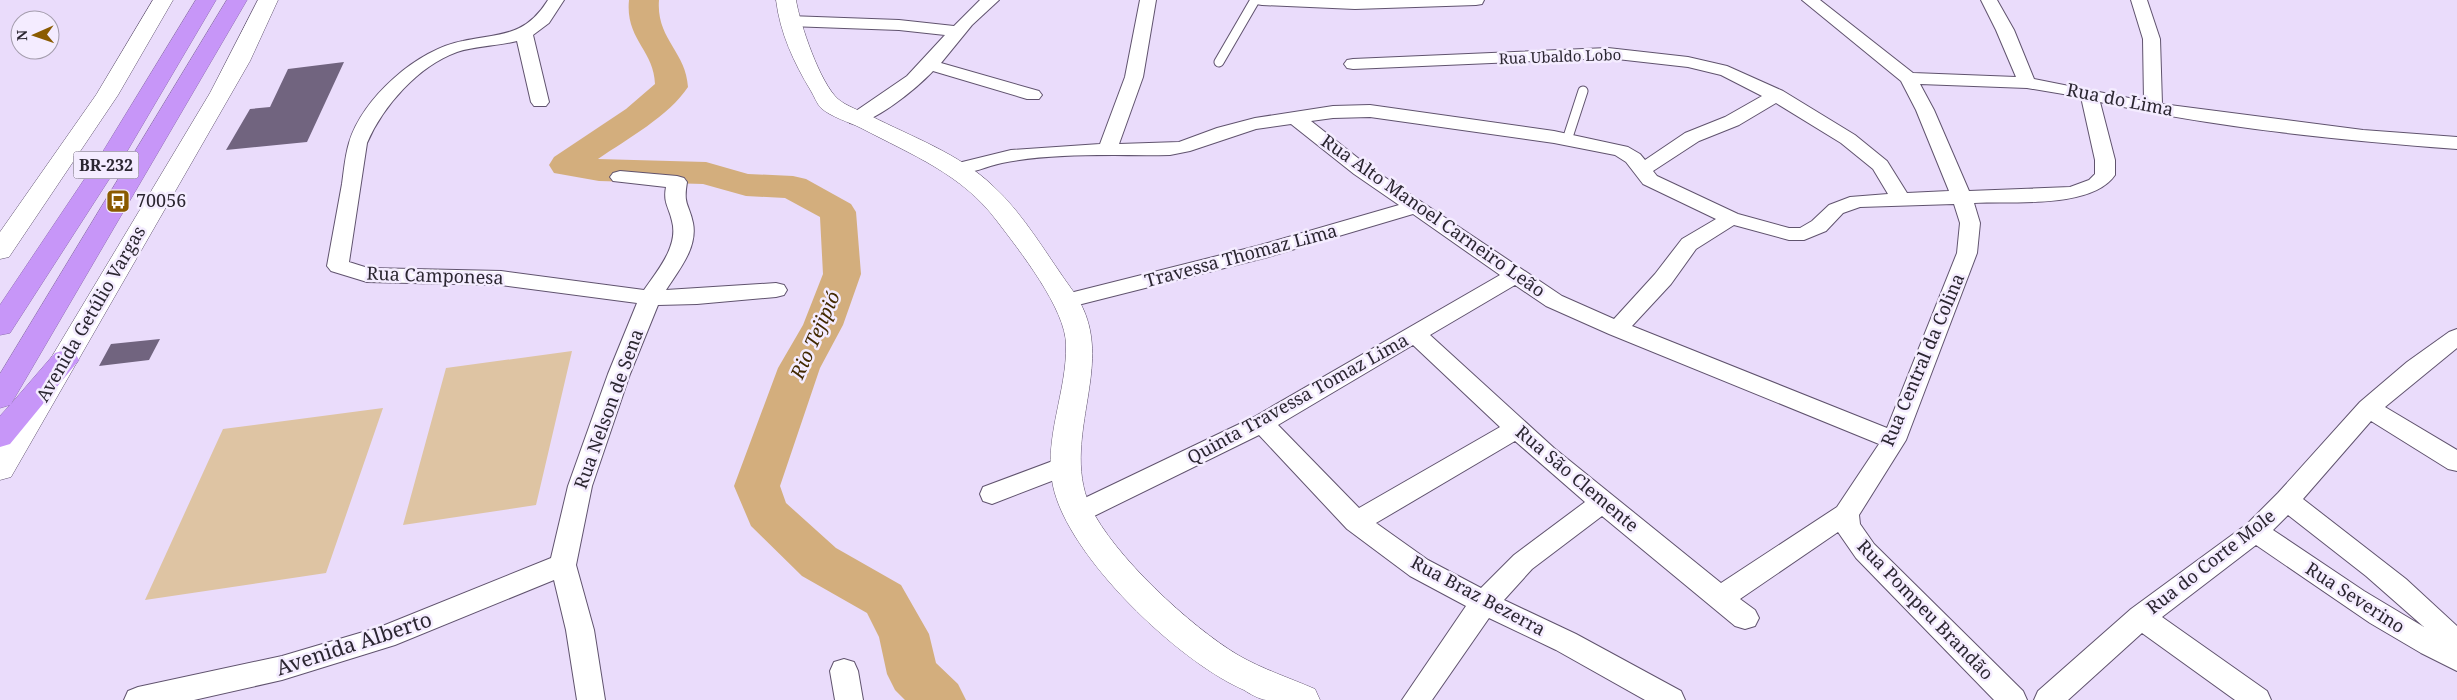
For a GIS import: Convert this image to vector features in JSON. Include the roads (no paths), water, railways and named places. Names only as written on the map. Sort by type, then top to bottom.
[{"type":"highway","name":"BR-232","points":[[0,326],[114,153],[206,0]]},
{"type":"highway","name":"BR-232","points":[[0,398],[237,0]]},
{"type":"highway","points":[[0,436],[65,360]]},
{"type":"street","points":[[0,252],[107,95],[163,0]]},
{"type":"street","name":"Avenida Getúlio Vargas","points":[[0,470],[240,61],[268,0]]},
{"type":"street","name":"Rua Camponesa","points":[[556,0],[541,22],[524,33],[440,53],[401,84],[378,110],[364,128],[358,142],[338,266],[367,274],[501,278],[650,298],[697,298],[776,290]]},
{"type":"street","points":[[857,119],[895,95],[930,65],[957,31],[991,0]]},
{"type":"street","points":[[1108,149],[1134,76],[1148,0]]},
{"type":"street","points":[[1262,0],[1374,4],[1476,0]]},
{"type":"street","points":[[1810,0],[1908,78]]},
{"type":"street","points":[[1989,0],[2005,30],[2026,83]]},
{"type":"street","points":[[2139,0],[2149,28],[2152,48],[2153,108]]},
{"type":"street","points":[[957,31],[788,10],[807,67],[829,103],[956,169],[985,191],[1006,216],[1066,301],[1077,327],[1080,344],[1066,465],[1068,488],[1077,513],[1136,591],[1196,645],[1226,666],[1303,700]]},
{"type":"street","points":[[524,33],[540,102]]},
{"type":"street","name":"Rua Ubaldo Lobo","points":[[1353,64],[1608,53],[1688,62],[1727,71],[1777,95],[1848,139],[1880,165],[1900,198]]},
{"type":"street","points":[[930,65],[1033,95]]},
{"type":"street","name":"Rua do Lima","points":[[1908,78],[2026,83],[2153,108],[2337,133],[2457,143]]},
{"type":"street","name":"Rua Central da Colina","points":[[1720,598],[1846,514],[1894,440],[1967,253],[1971,222],[1925,110],[1908,78]]},
{"type":"street","points":[[956,169],[985,159],[1036,151],[1155,150],[1183,147],[1242,126],[1333,112],[1370,111],[1567,140],[1621,151],[1633,158],[1650,180],[1731,218],[1789,234],[1804,234],[1810,232],[1836,209],[1846,203],[1900,198],[2073,193],[2096,184],[2105,175],[2105,160],[2089,94]]},
{"type":"street","points":[[1642,171],[1692,137],[1732,121],[1777,95]]},
{"type":"street","name":"Rua Alto Manoel Carneiro Leão","points":[[1294,117],[1354,165],[1514,276],[1554,301],[1617,329],[1894,440]]},
{"type":"street","name":"Rua Nelson de Sena","points":[[591,700],[580,630],[563,565],[580,486],[619,374],[650,298],[676,258],[684,238],[683,223],[674,199],[677,182],[620,177]]},
{"type":"street","name":"Travessa Thomaz Lima","points":[[1066,301],[1262,252],[1415,207]]},
{"type":"street","points":[[1617,329],[1663,279],[1689,244],[1731,218]]},
{"type":"street","name":"Quinta Travessa Tomaz Lima","points":[[1077,513],[1262,423],[1514,276]]},
{"type":"street","name":"Rua São Clemente","points":[[1415,334],[1516,429],[1602,503],[1648,537],[1745,618]]},
{"type":"street","name":"Rua do Corte Mole","points":[[2048,700],[2141,617],[2256,531],[2287,500],[2368,408],[2414,368],[2456,341]]},
{"type":"street","points":[[2368,408],[2457,462]]},
{"type":"street","name":"Rua Braz Bezerra","points":[[1262,423],[1356,522],[1419,568],[1484,603],[1566,642],[1671,700]]},
{"type":"street","points":[[1356,522],[1516,429]]},
{"type":"street","points":[[992,494],[1066,465]]},
{"type":"street","points":[[2287,500],[2395,585],[2442,627],[2457,644]]},
{"type":"street","points":[[1416,700],[1484,603],[1523,562],[1602,503]]},
{"type":"street","name":"Rua Pompeu Brandão","points":[[1846,514],[1848,526],[1865,551],[2013,700]]},
{"type":"street","name":"Rua Severino","points":[[2256,531],[2327,581],[2418,639],[2457,659]]},
{"type":"street","name":"Avenida Alberto","points":[[138,700],[282,668],[385,637],[563,565]]},
{"type":"street","points":[[2141,617],[2257,700]]},
{"type":"street","points":[[844,671],[849,700]]},
{"type":"lane","points":[[1219,62],[1255,0]]},
{"type":"lane","points":[[1567,140],[1583,91]]},
{"type":"waterway","name":"Rio Tejipió","points":[[644,0],[643,14],[645,26],[668,64],[672,87],[638,116],[567,165],[599,170],[706,173],[746,185],[793,187],[838,212],[842,274],[823,325],[799,368],[757,486],[767,513],[819,562],[884,599],[904,634],[913,674],[940,700]]},
{"type":"place","name":"70056","points":[[118,201]]}]
